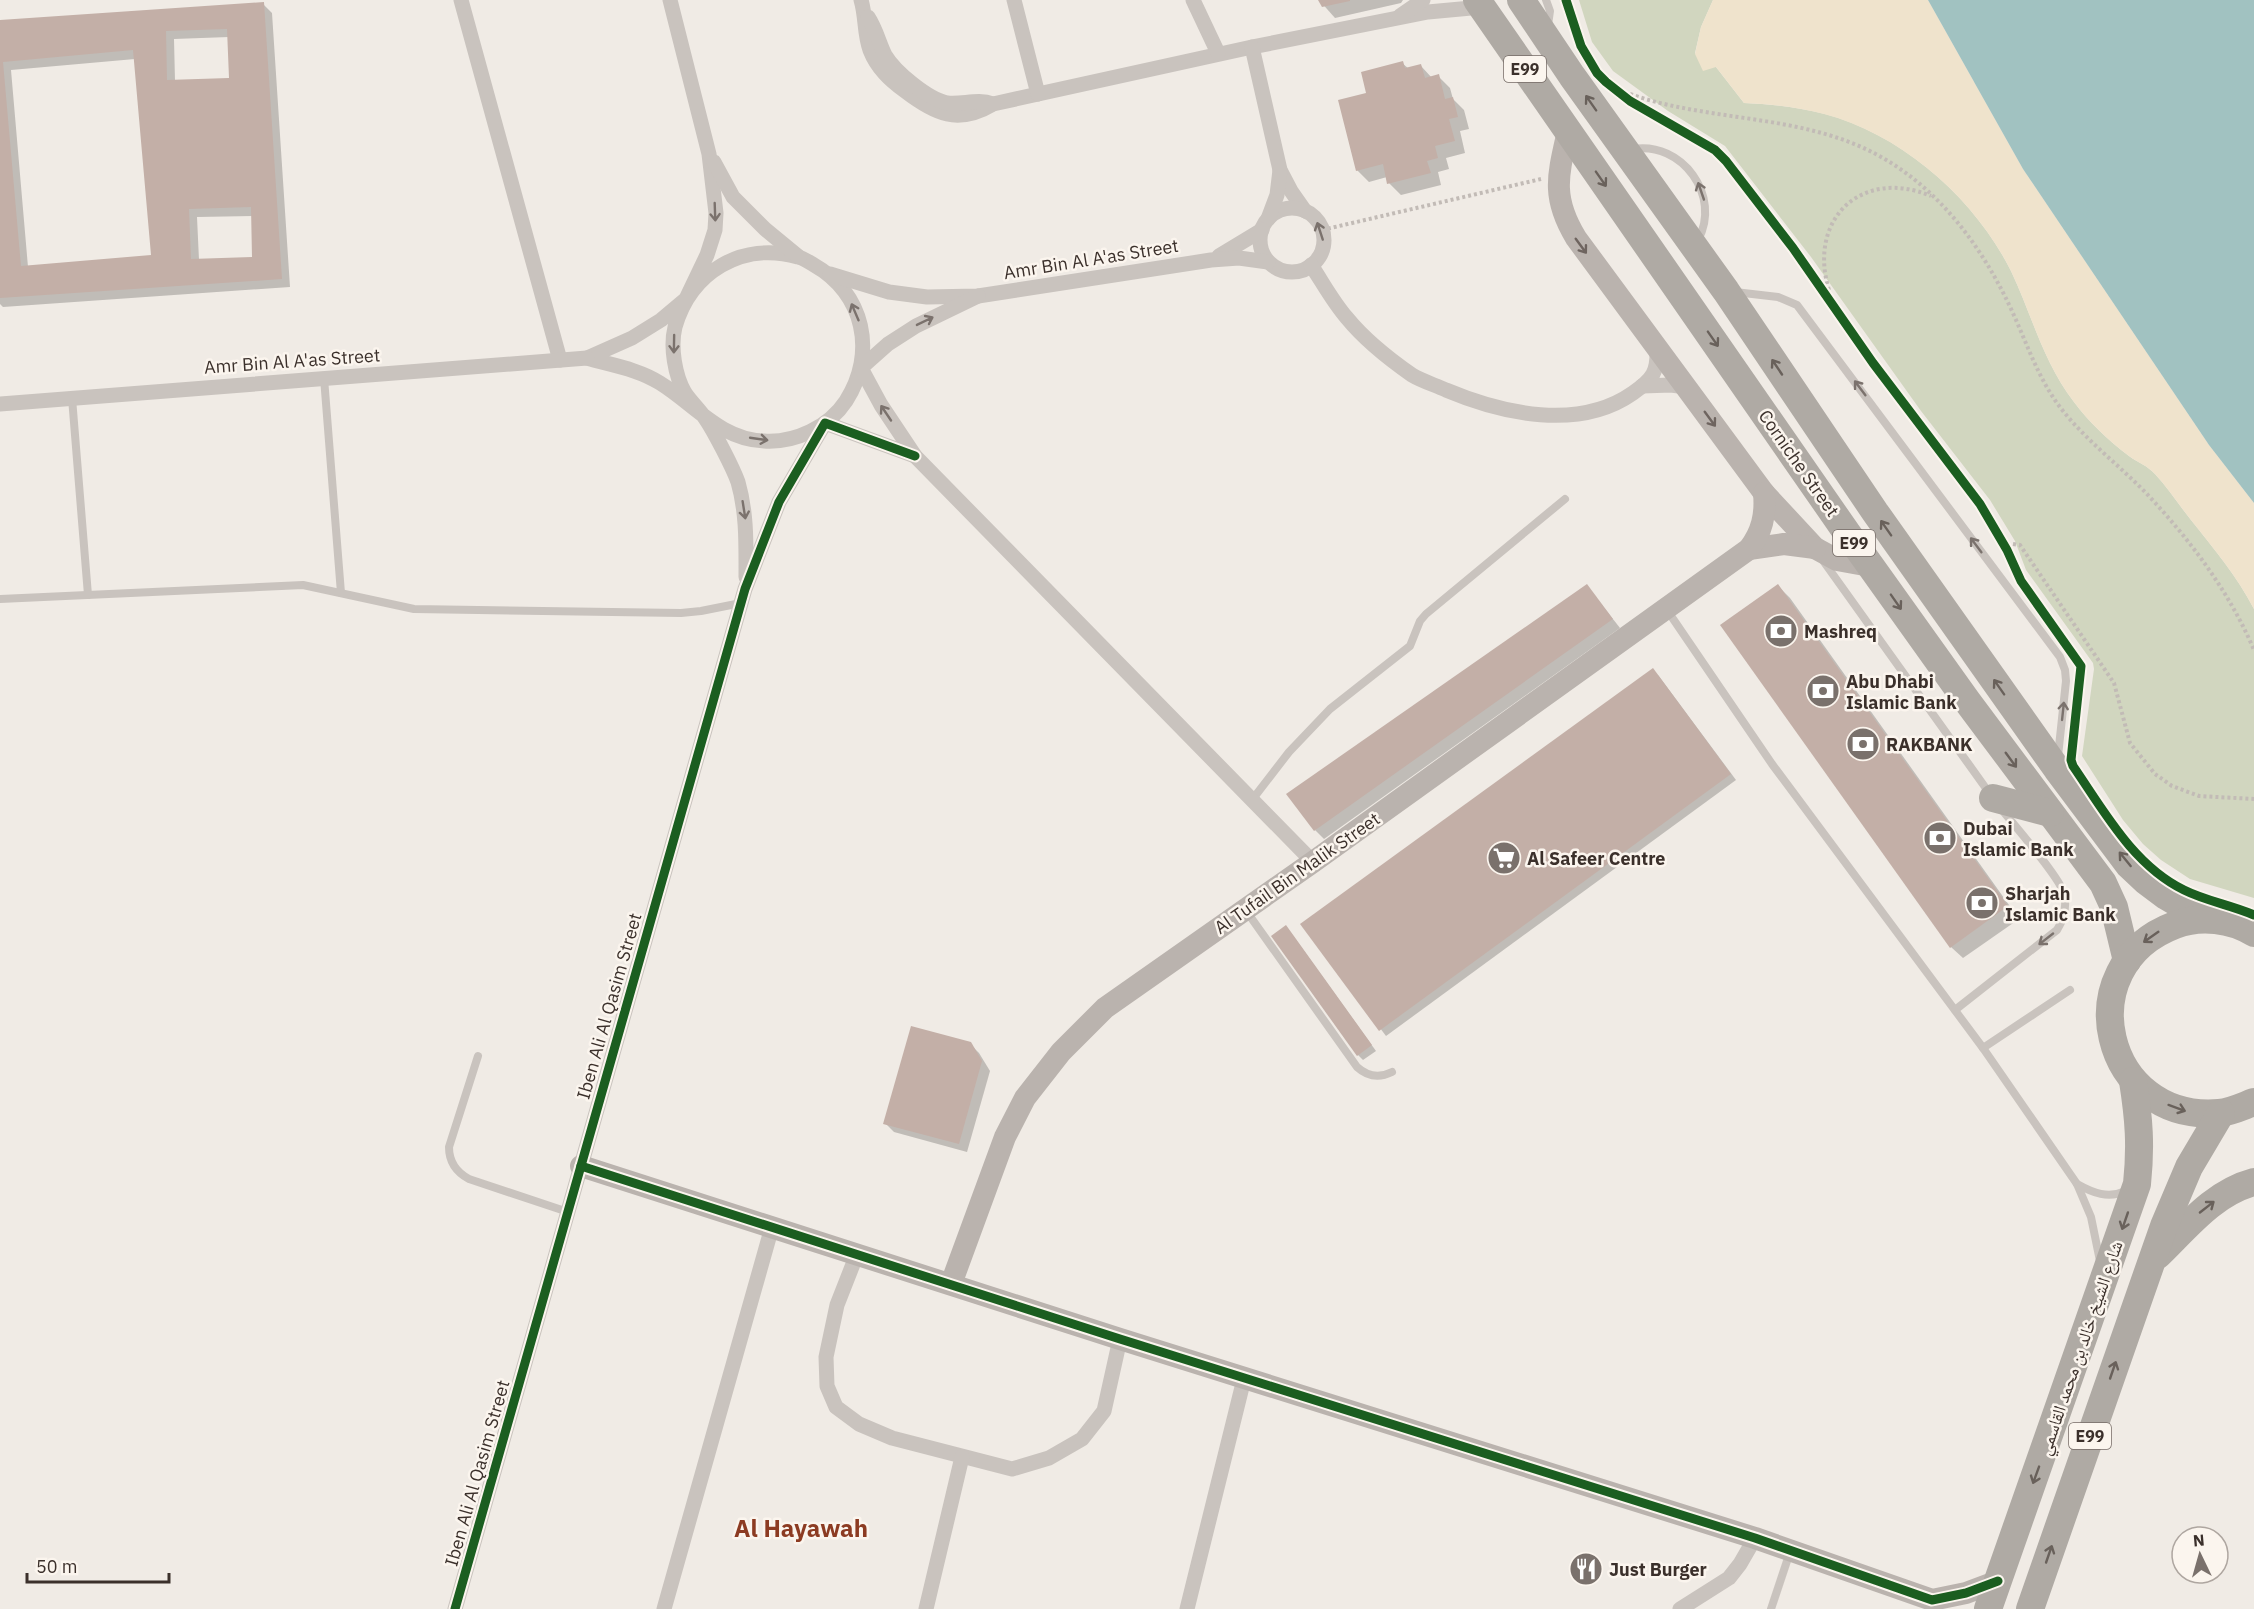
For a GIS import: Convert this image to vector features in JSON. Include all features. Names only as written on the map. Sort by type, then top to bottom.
[{"type":"highway","name":"Corniche Street","points":[[1521,0],[1726,291],[1875,512],[2057,769],[2129,865],[2166,896],[2205,919]]},
{"type":"highway","name":"Corniche Street","points":[[1479,4],[1870,566],[2103,883],[2114,907],[2127,961]]},
{"type":"highway","points":[[1993,798],[2050,813]]},
{"type":"highway","points":[[2254,933],[2241,925],[2205,919],[2182,922],[2161,930],[2142,944],[2127,961],[2114,984],[2109,1009],[2110,1035],[2118,1060],[2133,1081],[2158,1102],[2189,1113],[2221,1113],[2254,1102]]},
{"type":"highway","name":"شارع الشيخ خالد بن محمد القاسمي","points":[[1988,1609],[2138,1184],[2141,1150],[2133,1081]]},
{"type":"highway","name":"E99","points":[[2030,1609],[2164,1226],[2189,1167],[2221,1113]]},
{"type":"highway","points":[[2150,1263],[2198,1214],[2220,1197],[2254,1182]]},
{"type":"street","points":[[460,0],[560,360]]},
{"type":"street","points":[[670,0],[709,154],[716,213],[715,230],[707,255],[686,299],[675,329],[674,362],[685,393],[705,418],[733,435],[764,441],[796,438],[825,423],[841,408],[854,389],[861,368],[864,342],[858,316],[846,292],[828,273],[799,257],[765,230],[733,197],[709,154]]},
{"type":"street","points":[[1014,0],[1038,94]]},
{"type":"street","points":[[1193,0],[1218,53]]},
{"type":"street","points":[[1395,19],[1423,0]]},
{"type":"street","points":[[863,6],[884,54],[892,66],[926,93],[948,103],[976,100],[993,104],[1252,46],[1479,4]]},
{"type":"street","points":[[1252,46],[1280,170],[1291,191],[1305,211],[1316,218],[1322,230],[1323,249],[1318,258],[1311,265],[1294,272],[1275,267],[1268,262],[1262,252],[1260,241],[1277,195],[1280,170]]},
{"type":"street","points":[[1568,131],[1558,175],[1560,200],[1567,224],[1576,238],[1764,493],[1815,548],[1837,560],[1870,566]]},
{"type":"street","points":[[1265,224],[1285,209],[1305,211]]},
{"type":"street","name":"Amr Bin Al A'as Street","points":[[1211,260],[1237,246],[1265,224]]},
{"type":"street","points":[[686,299],[707,274],[735,258],[767,252],[799,257]]},
{"type":"street","name":"Amr Bin Al A'as Street","points":[[828,273],[889,292],[927,297],[978,296],[1211,260],[1239,258],[1268,262]]},
{"type":"street","points":[[1311,265],[1346,318],[1373,346],[1414,376],[1471,400],[1517,411],[1557,415],[1599,411],[1619,402],[1654,375],[1657,348]]},
{"type":"street","name":"Amr Bin Al A'as Street","points":[[861,368],[888,344],[916,326],[978,296]]},
{"type":"street","name":"Amr Bin Al A'as Street","points":[[0,404],[587,358],[632,339],[661,320],[686,299]]},
{"type":"street","name":"Amr Bin Al A'as Street","points":[[587,358],[640,372],[660,383],[705,418]]},
{"type":"street","points":[[861,368],[881,405],[915,456],[1313,862]]},
{"type":"street","points":[[1642,386],[1686,387]]},
{"type":"street","name":"Iben Ali Al Qasim Street","points":[[705,418],[737,480],[742,501],[746,527],[743,596]]},
{"type":"street","points":[[825,423],[915,456]]},
{"type":"street","name":"Iben Ali Al Qasim Street","points":[[455,1609],[743,596],[779,502],[825,423]]},
{"type":"street","points":[[1749,549],[1762,525],[1765,514],[1764,493]]},
{"type":"street","points":[[1749,549],[1784,544],[1815,548]]},
{"type":"street","name":"Al Tufail Bin Malik Street","points":[[951,1284],[1005,1137],[1025,1098],[1061,1052],[1105,1008],[1313,862],[1749,549]]},
{"type":"street","points":[[581,1166],[1244,1379],[1755,1538],[1936,1604],[1998,1581]]},
{"type":"street","points":[[664,1609],[772,1227]]},
{"type":"street","points":[[857,1254],[837,1305],[826,1358],[827,1386],[836,1407],[859,1424],[892,1438],[1012,1469],[1049,1458],[1082,1439],[1104,1411],[1120,1339]]},
{"type":"street","points":[[1187,1609],[1244,1379]]},
{"type":"street","points":[[926,1609],[963,1457]]},
{"type":"street","points":[[1680,1609],[1729,1578],[1755,1538]]},
{"type":"lane","points":[[1546,0],[1550,11],[1547,39]]},
{"type":"lane","points":[[1625,150],[1638,148],[1663,152],[1675,157],[1694,174],[1704,198],[1705,210],[1700,235],[1694,246]]},
{"type":"lane","points":[[1726,291],[1778,297],[1797,305],[2060,657],[2066,681],[2057,769]]},
{"type":"lane","points":[[324,378],[341,593]]},
{"type":"lane","points":[[72,398],[88,595]]},
{"type":"lane","points":[[1252,800],[1289,752],[1330,709],[1410,646],[1420,621],[1426,614],[1566,499]]},
{"type":"lane","points":[[1815,548],[1993,798],[2062,887],[2065,910],[2057,930],[1955,1010]]},
{"type":"lane","points":[[0,599],[303,585],[414,609],[681,613],[700,611],[743,596]]},
{"type":"lane","points":[[1666,609],[1782,777],[1983,1048],[2077,1184],[2096,1235],[2104,1281]]},
{"type":"lane","points":[[1245,910],[1357,1067],[1374,1076],[1392,1072]]},
{"type":"lane","points":[[1983,1048],[2070,990]]},
{"type":"lane","points":[[478,1056],[449,1147],[452,1162],[462,1175],[469,1179],[568,1212]]},
{"type":"lane","points":[[2077,1184],[2092,1193],[2111,1195],[2121,1193],[2138,1184]]},
{"type":"lane","points":[[1771,1609],[1791,1551]]},
{"type":"path","points":[[1626,95],[1640,107]]},
{"type":"path","points":[[1626,95],[1668,106],[1811,128],[1838,137],[1884,158],[1919,183],[1960,225],[1992,272],[2050,394],[2083,434],[2146,494],[2193,548],[2230,601],[2254,650]]},
{"type":"path","points":[[1322,230],[1558,175]]},
{"type":"path","points":[[1825,291],[1826,237],[1835,216],[1850,200],[1869,191],[1884,189],[1911,190],[1935,198]]},
{"type":"path","points":[[2001,541],[2010,547],[2020,545],[2114,683],[2130,743],[2156,774],[2172,786],[2199,796],[2254,799]]},
{"type":"green space","points":[[1579,0],[1713,0],[1701,27],[1695,53],[1716,67],[1744,103],[1805,109],[1854,124],[1882,137],[1934,173],[1978,219],[1996,244],[2011,271],[2046,355],[2063,387],[2086,417],[2106,437],[2160,479],[2225,563],[2254,609],[2254,898],[2190,879],[2161,860],[2143,844],[2123,820],[2082,756],[2093,663],[2026,570],[2015,541],[1990,500],[1921,411],[1811,257],[1725,146],[1668,111],[1613,71],[1592,42]]},
{"type":"sand","points":[[1713,0],[1928,0],[2023,169],[2209,445],[2254,503],[2254,609],[2225,563],[2160,479],[2106,437],[2086,417],[2063,387],[2046,355],[2011,271],[1996,244],[1957,195],[1934,173],[1881,137],[1824,114],[1784,106],[1744,103],[1716,67],[1703,71],[1695,54],[1701,27]]},
{"type":"water","points":[[1928,0],[2254,0],[2254,503],[2209,445],[2023,169]]},
{"type":"building","points":[[1318,0],[1350,0],[1350,1],[1322,7]]},
{"type":"building","points":[[264,2],[282,279],[0,298],[0,20]],"holes":[[[227,29],[229,78],[167,80],[166,31]],[[133,50],[151,255],[21,266],[3,62]],[[251,207],[252,257],[191,259],[189,209]]]},
{"type":"building","points":[[1403,61],[1405,68],[1421,64],[1425,78],[1439,74],[1445,99],[1453,97],[1458,117],[1449,119],[1455,141],[1435,146],[1438,158],[1427,161],[1431,173],[1387,184],[1383,164],[1356,171],[1338,100],[1366,93],[1361,72]]},
{"type":"building","points":[[1587,584],[1613,619],[1314,831],[1286,794]]},
{"type":"building","points":[[1778,584],[2008,906],[1950,948],[1720,625]]},
{"type":"building","name":"Al Safeer Centre","points":[[1653,668],[1731,774],[1379,1031],[1300,924]]},
{"type":"building","points":[[1286,925],[1372,1045],[1357,1056],[1271,936]]},
{"type":"building","points":[[911,1026],[971,1042],[982,1061],[959,1144],[883,1124]]},
{"type":"cycle path","points":[[1566,0],[1581,46],[1597,73],[1630,101],[1715,150],[1726,161],[1793,248],[1873,363],[1980,504],[2007,550],[2021,581],[2081,666],[2071,760],[2121,836],[2150,866],[2184,890],[2254,915]]},
{"type":"cycle path","points":[[455,1609],[745,589],[779,502],[825,423],[915,456]]},
{"type":"cycle path","points":[[581,1166],[1120,1339],[1755,1538],[1932,1600],[1966,1593],[1998,1581]]},
{"type":"place","name":"Mashreq","points":[[1781,631]]},
{"type":"place","name":"Abu Dhabi Islamic Bank","points":[[1823,691]]},
{"type":"place","name":"RAKBANK","points":[[1863,744]]},
{"type":"place","name":"Dubai Islamic Bank","points":[[1940,838]]},
{"type":"place","name":"Al Safeer Centre","points":[[1504,858]]},
{"type":"place","name":"Sharjah Islamic Bank","points":[[1982,903]]},
{"type":"place","name":"Just Burger","points":[[1586,1569]]},
{"type":"district","name":"Al Hayawah","points":[[801,1528]]}]
